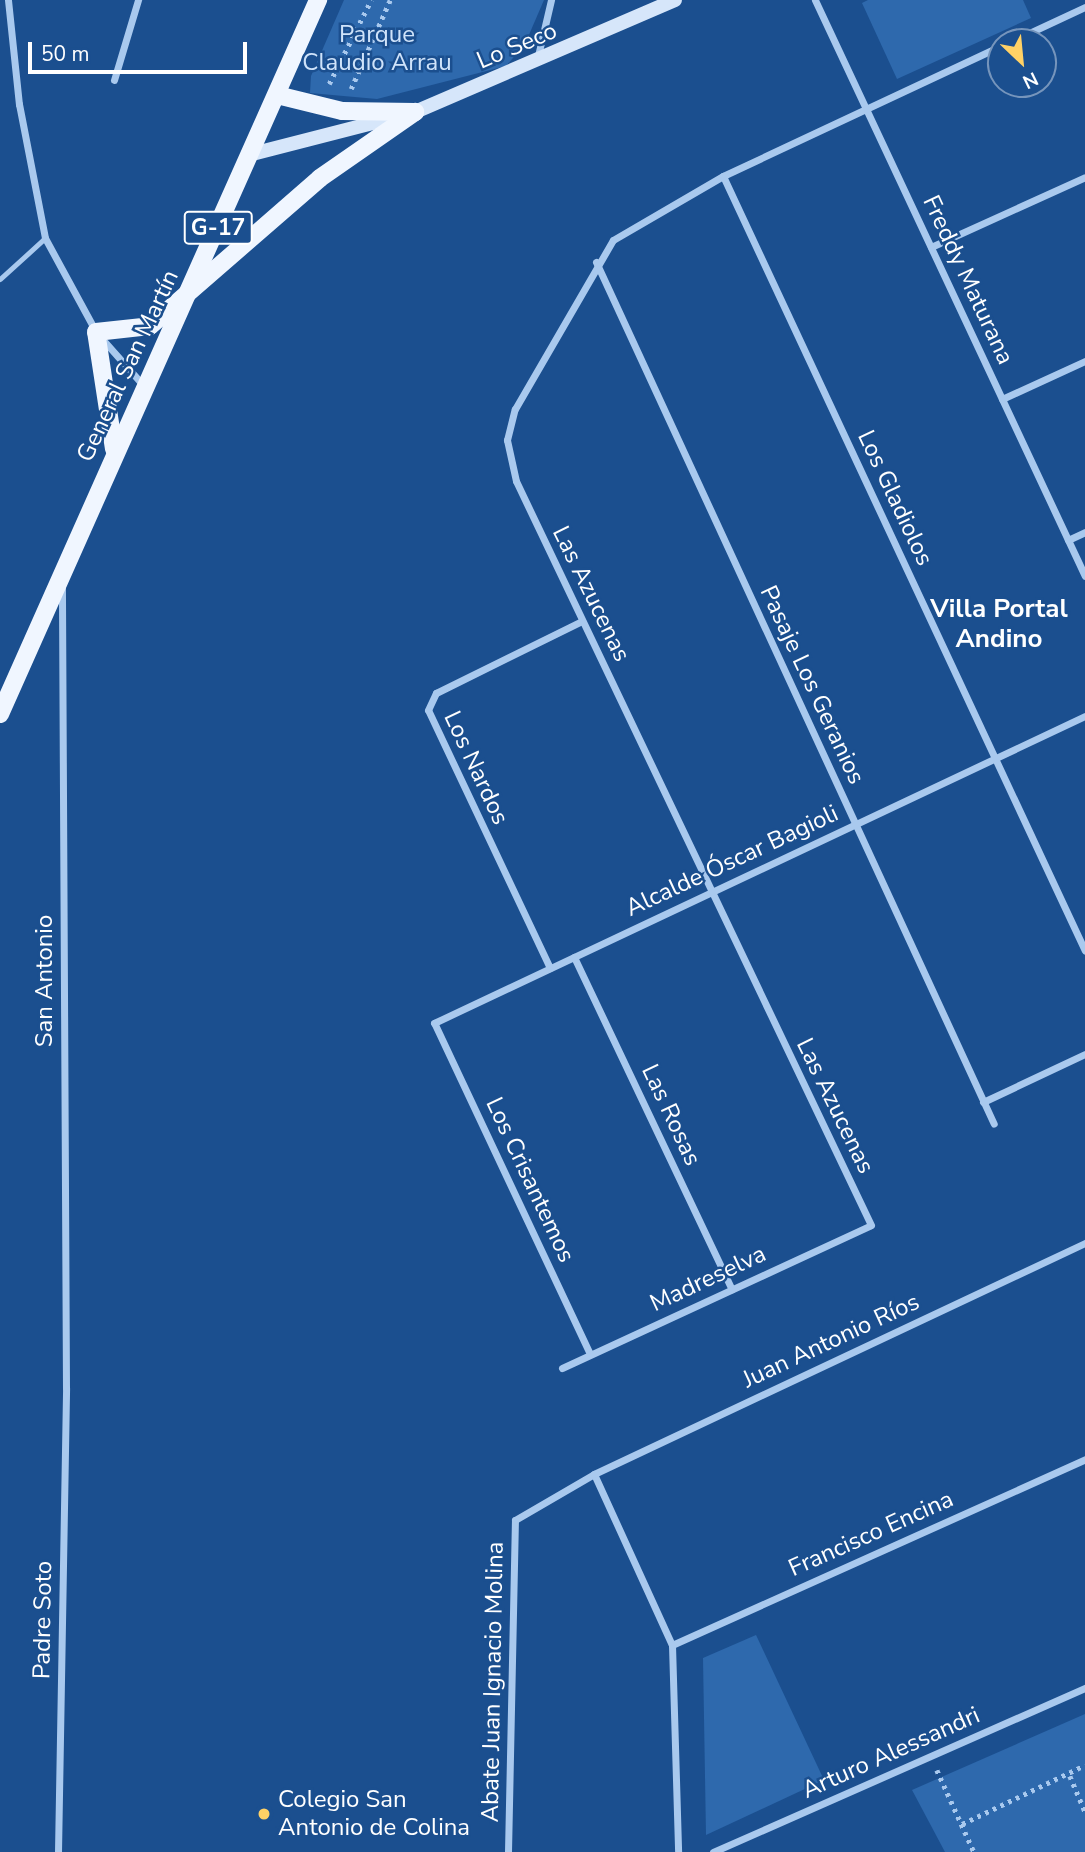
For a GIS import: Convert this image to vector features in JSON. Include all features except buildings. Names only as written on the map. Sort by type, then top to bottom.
[{"type":"main road","name":"General San Martín","points":[[0,714],[144,386],[252,154],[318,0]]},
{"type":"main road","name":"Lo Seco","points":[[252,154],[415,113],[537,64],[675,0]]},
{"type":"main road","points":[[277,95],[342,111],[415,113]]},
{"type":"main road","points":[[114,454],[96,332],[150,326],[185,301],[320,178],[415,113]]},
{"type":"street","points":[[8,0],[19,104],[45,238],[96,332],[144,386]]},
{"type":"street","points":[[114,80],[138,0]]},
{"type":"street","points":[[537,64],[551,0]]},
{"type":"street","name":"Freddy Maturana","points":[[815,0],[1085,576]]},
{"type":"street","points":[[1040,28],[1085,7]]},
{"type":"street","name":"Las Azucenas","points":[[871,1225],[516,481],[507,440],[515,409],[596,262],[634,225],[723,176],[987,53]]},
{"type":"street","name":"Los Gladiolos","points":[[723,176],[1085,951]]},
{"type":"street","points":[[931,247],[1085,177]]},
{"type":"street","name":"Pasaje Los Geranios","points":[[596,262],[993,1124]]},
{"type":"street","points":[[1002,399],[1085,361]]},
{"type":"street","points":[[1068,540],[1085,532]]},
{"type":"street","name":"San Antonio","points":[[62,574],[66,1388]]},
{"type":"street","name":"Los Nardos","points":[[550,968],[428,710],[436,693],[582,621]]},
{"type":"street","name":"Alcalde Óscar Bagioli","points":[[434,1023],[1085,716]]},
{"type":"street","name":"Las Rosas","points":[[574,957],[732,1289]]},
{"type":"street","name":"Los Crisantemos","points":[[434,1023],[590,1354]]},
{"type":"street","points":[[984,1102],[1085,1054]]},
{"type":"street","name":"Madreselva","points":[[562,1368],[871,1225]]},
{"type":"street","name":"Juan Antonio Ríos","points":[[594,1474],[1085,1242]]},
{"type":"street","name":"Padre Soto","points":[[58,1852],[66,1388]]},
{"type":"street","name":"Francisco Encina","points":[[672,1645],[1085,1459]]},
{"type":"street","points":[[594,1474],[672,1645],[678,1852]]},
{"type":"street","name":"Abate Juan Ignacio Molina","points":[[508,1852],[515,1520],[594,1474]]},
{"type":"street","name":"Arturo Alessandri","points":[[713,1852],[1085,1688]]},
{"type":"lane","points":[[0,279],[45,238]]},
{"type":"path","points":[[342,111],[390,0]]},
{"type":"path","points":[[931,1756],[974,1852]]},
{"type":"path","points":[[962,1824],[1070,1776],[1085,1765]]},
{"type":"path","points":[[1070,1776],[1085,1812]]},
{"type":"green space","name":"Parque Claudio Arrau","points":[[344,0],[544,0],[525,44],[506,66],[377,99],[310,93],[311,76]]},
{"type":"green space","points":[[868,0],[1023,0],[1031,18],[1009,28],[987,28],[987,38],[897,79],[862,3]]},
{"type":"green space","points":[[756,1635],[824,1780],[706,1835],[703,1658]]},
{"type":"green space","points":[[1085,1714],[1085,1852],[945,1852],[912,1790]]},
{"type":"place","name":"Colegio San Antonio de Colina","points":[[264,1814]]},
{"type":"district","name":"Villa Portal Andino","points":[[999,624]]}]
